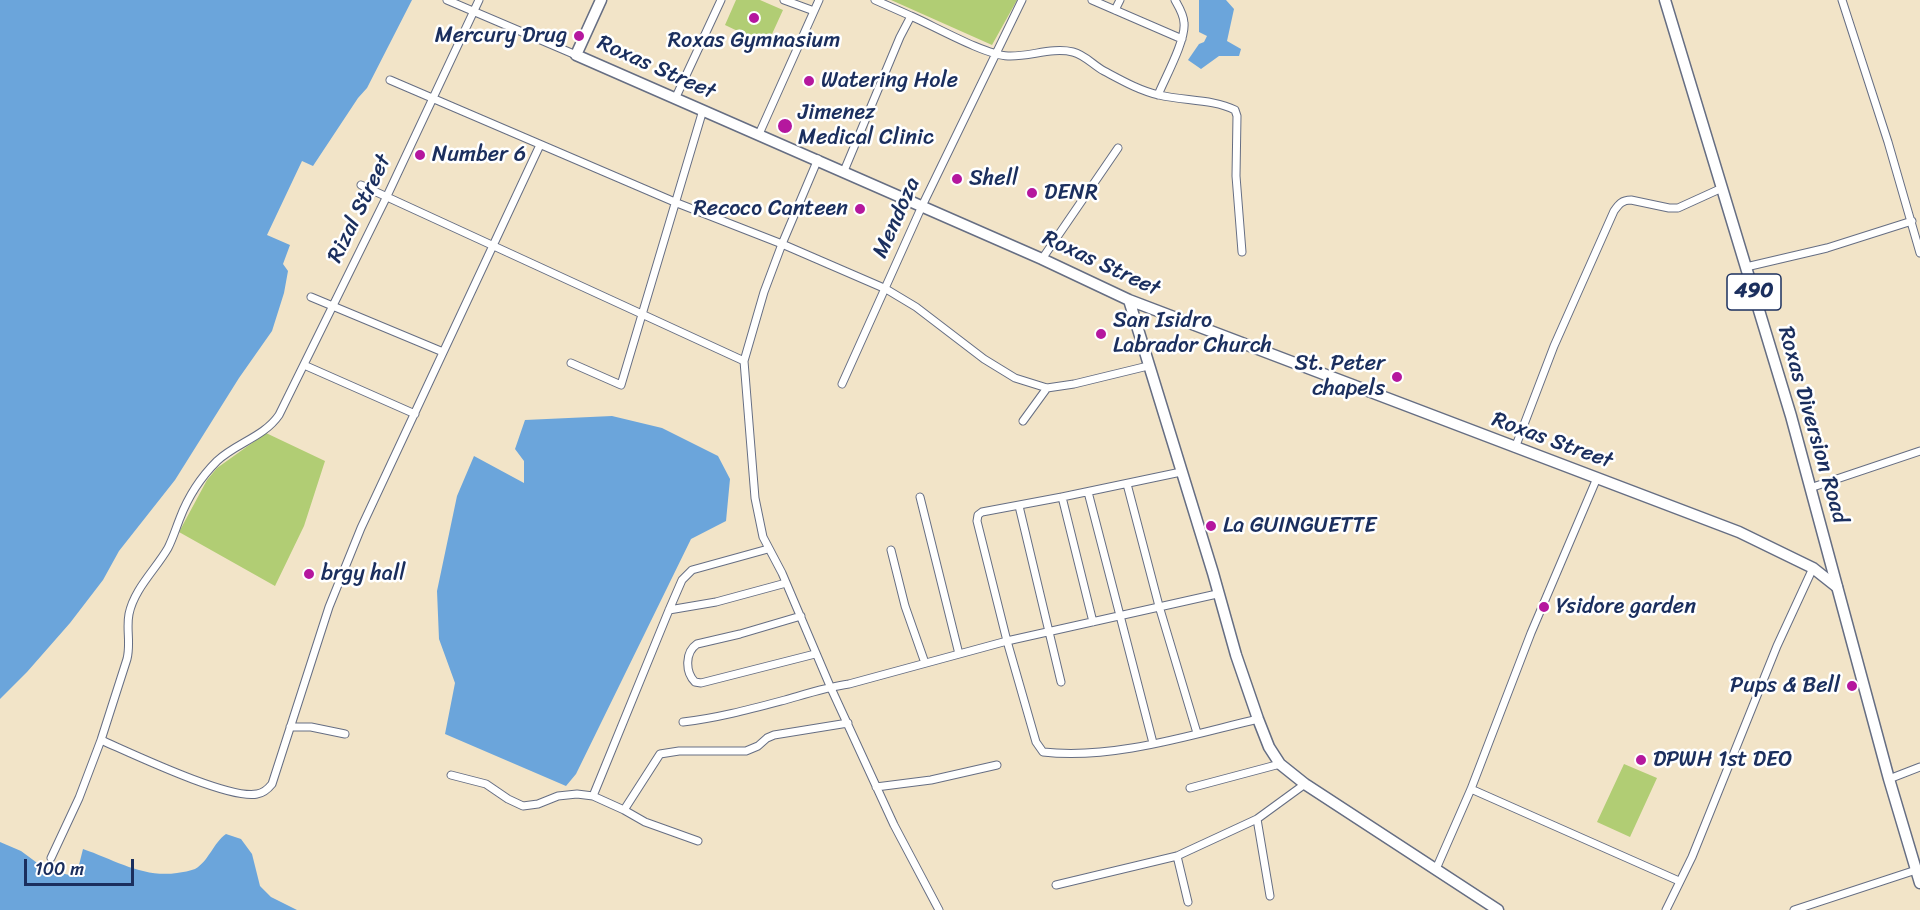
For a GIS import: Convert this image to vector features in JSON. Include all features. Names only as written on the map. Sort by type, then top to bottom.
[{"type":"main road","name":"Roxas Street","points":[[601,0],[576,55],[818,159],[1129,300],[1739,532],[1814,568],[1837,586]]},
{"type":"main road","name":"Roxas Diversion Road","points":[[1665,0],[1746,267],[1837,586]]},
{"type":"main road","points":[[1129,300],[1213,573],[1217,594],[1269,747],[1280,764],[1305,784],[1498,910]]},
{"type":"main road","name":"490","points":[[1837,586],[1920,884]]},
{"type":"street","points":[[447,0],[576,55]]},
{"type":"street","name":"Rizal Street","points":[[101,740],[130,648],[129,612],[135,598],[167,549],[189,498],[206,473],[220,459],[267,429],[279,416],[387,196],[479,0]]},
{"type":"street","points":[[675,99],[721,0]]},
{"type":"street","points":[[784,0],[814,11]]},
{"type":"street","points":[[759,134],[819,0]]},
{"type":"street","points":[[875,0],[995,54],[1010,56],[1035,52],[1073,52],[1143,90],[1236,110],[1236,176],[1242,252]]},
{"type":"street","name":"Mendoza","points":[[842,384],[922,206],[1022,0]]},
{"type":"street","points":[[1092,0],[1182,39]]},
{"type":"street","points":[[1115,10],[1120,0]]},
{"type":"street","points":[[1158,95],[1182,39],[1185,25],[1175,0]]},
{"type":"street","points":[[1842,0],[1920,253]]},
{"type":"street","points":[[844,171],[911,16]]},
{"type":"street","points":[[390,80],[677,204],[782,244],[886,289],[916,307],[984,359],[1015,378],[1047,388],[1074,384],[1148,366]]},
{"type":"street","points":[[571,363],[621,385],[704,111]]},
{"type":"street","points":[[51,858],[79,798],[101,740],[185,776],[249,795],[259,794],[272,784],[328,607],[360,528],[540,146]]},
{"type":"street","points":[[1042,259],[1118,148]]},
{"type":"street","points":[[818,159],[764,292],[744,361],[755,498],[760,525],[768,549],[801,616],[815,654],[876,787],[939,910]]},
{"type":"street","points":[[361,185],[744,361]]},
{"type":"street","points":[[1515,448],[1554,346],[1614,211],[1620,203],[1624,200],[1631,200],[1677,208],[1722,188]]},
{"type":"street","points":[[1746,267],[1827,248],[1912,221]]},
{"type":"street","points":[[311,297],[444,352]]},
{"type":"street","points":[[304,365],[415,414]]},
{"type":"street","points":[[1023,421],[1047,388]]},
{"type":"street","points":[[1810,488],[1920,451]]},
{"type":"street","points":[[1181,472],[979,513],[977,518],[1007,641],[1036,742],[1043,752],[1076,753],[1125,748],[1258,718]]},
{"type":"street","points":[[1436,869],[1471,789],[1531,633],[1597,478]]},
{"type":"street","points":[[1127,484],[1159,606],[1197,733]]},
{"type":"street","points":[[1088,492],[1153,743]]},
{"type":"street","points":[[920,497],[959,654]]},
{"type":"street","points":[[1062,497],[1093,622]]},
{"type":"street","points":[[1018,506],[1061,682]]},
{"type":"street","points":[[593,796],[682,580],[688,573],[768,549]]},
{"type":"street","points":[[891,550],[905,606],[925,663]]},
{"type":"street","points":[[1666,910],[1692,857],[1777,646],[1814,568]]},
{"type":"street","points":[[669,610],[716,602],[786,583]]},
{"type":"street","points":[[683,722],[713,718],[830,686],[849,684],[1007,641],[1217,594]]},
{"type":"street","points":[[801,616],[751,632],[697,644],[692,647],[688,657],[690,676],[695,682],[701,683],[815,654]]},
{"type":"street","points":[[624,810],[657,756],[664,752],[746,751],[752,750],[774,735],[848,723]]},
{"type":"street","points":[[290,727],[310,727],[345,734]]},
{"type":"street","points":[[1190,788],[1280,764]]},
{"type":"street","points":[[876,787],[931,780],[997,765]]},
{"type":"street","points":[[1889,779],[1920,767]]},
{"type":"street","points":[[451,775],[486,784],[508,800],[523,806],[538,804],[558,796],[577,794],[593,796],[645,822],[698,841]]},
{"type":"street","points":[[1056,885],[1177,856],[1257,819],[1305,784]]},
{"type":"street","points":[[1471,789],[1679,881]]},
{"type":"street","points":[[1257,819],[1270,896]]},
{"type":"street","points":[[1177,856],[1188,902]]},
{"type":"street","points":[[1794,910],[1916,870]]},
{"type":"green space","name":"Roxas Gymnasium","points":[[736,0],[760,0],[783,10],[767,45],[725,25]]},
{"type":"green space","points":[[891,0],[1017,0],[992,45]]},
{"type":"green space","points":[[266,433],[325,461],[304,526],[275,586],[179,532],[207,480],[217,468]]},
{"type":"green space","points":[[1624,764],[1657,778],[1630,837],[1597,822]]},
{"type":"water","points":[[0,0],[412,0],[367,88],[313,166],[302,161],[267,235],[290,245],[283,264],[288,271],[284,293],[272,331],[239,378],[175,480],[119,551],[103,580],[70,623],[0,699]]},
{"type":"water","points":[[1199,0],[1226,0],[1234,9],[1227,41],[1241,49],[1239,56],[1219,56],[1201,69],[1188,60],[1207,36],[1199,32]]},
{"type":"water","points":[[612,416],[662,428],[718,456],[730,479],[726,521],[691,539],[576,774],[566,786],[445,734],[455,683],[439,639],[437,591],[457,496],[474,456],[524,483],[524,461],[515,449],[525,420]]},
{"type":"water","points":[[226,834],[241,839],[252,854],[260,886],[271,897],[297,910],[0,910],[0,842],[21,851],[44,868],[76,877],[83,849],[141,871],[165,874],[191,870],[200,866]]},
{"type":"place","name":"Roxas Gymnasium","points":[[754,18]]},
{"type":"place","name":"Mercury Drug","points":[[579,36]]},
{"type":"place","name":"Watering Hole","points":[[809,81]]},
{"type":"place","name":"Jimenez Medical Clinic","points":[[785,126]]},
{"type":"place","name":"Number 6","points":[[420,155]]},
{"type":"place","name":"Shell","points":[[957,179]]},
{"type":"place","name":"DENR","points":[[1032,193]]},
{"type":"place","name":"Recoco Canteen","points":[[860,209]]},
{"type":"place","name":"San Isidro Labrador Church","points":[[1101,334]]},
{"type":"place","name":"St. Peter chapels","points":[[1397,377]]},
{"type":"place","name":"La GUINGUETTE","points":[[1211,526]]},
{"type":"place","name":"brgy hall","points":[[309,574]]},
{"type":"place","name":"Ysidore garden","points":[[1544,607]]},
{"type":"place","name":"Pups & Bell","points":[[1852,686]]},
{"type":"place","name":"DPWH 1st DEO","points":[[1641,760]]}]
